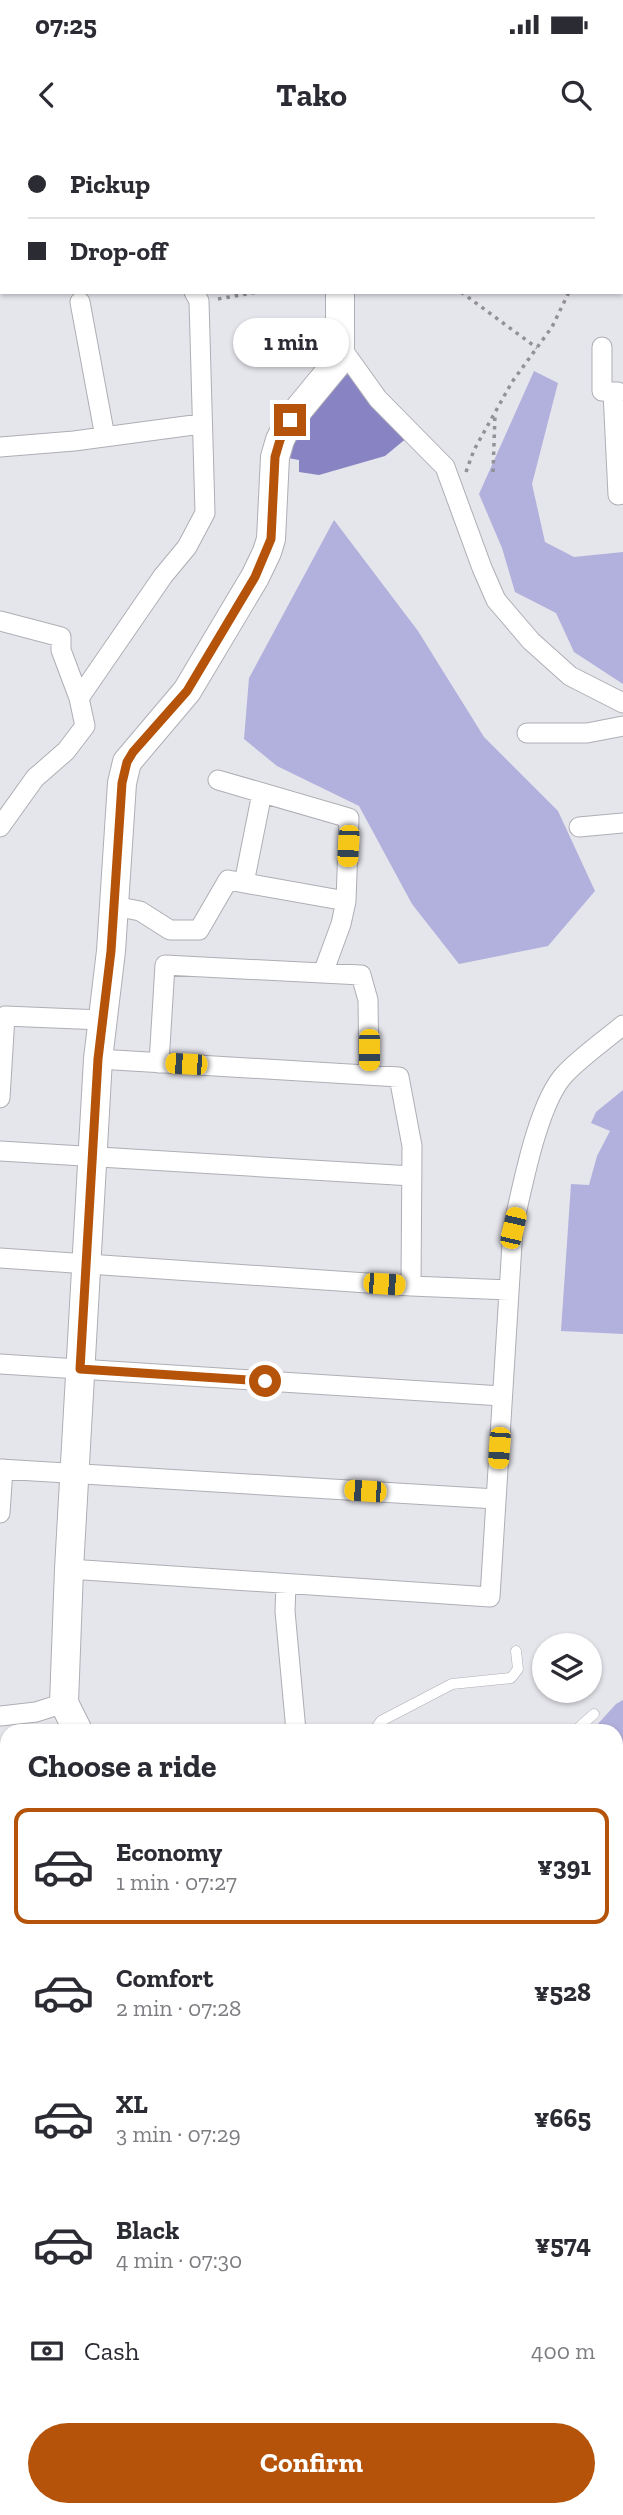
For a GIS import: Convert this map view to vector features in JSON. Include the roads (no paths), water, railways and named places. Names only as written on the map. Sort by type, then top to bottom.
[{"type":"street","points":[[74,1724],[64,1703],[69,1569],[98,1059],[114,906],[122,783],[127,762],[187,691],[255,577],[271,539],[275,457],[280,440],[290,420],[337,363],[340,346],[340,294]]},
{"type":"street","points":[[79,698],[163,576],[187,547],[205,513],[197,297]]},
{"type":"street","points":[[80,302],[105,437]]},
{"type":"street","points":[[340,346],[379,399],[445,467],[496,600],[531,641],[570,676],[623,703]]},
{"type":"street","points":[[602,347],[602,391],[618,392],[618,495],[623,494]]},
{"type":"street","points":[[0,447],[201,424]]},
{"type":"street","points":[[0,621],[61,637],[61,650],[79,698],[85,726],[66,751],[35,778],[0,827]]},
{"type":"street","points":[[527,733],[587,733],[623,726]]},
{"type":"street","points":[[218,780],[349,818],[346,901],[341,924],[323,973]]},
{"type":"street","points":[[244,883],[262,793]]},
{"type":"street","points":[[579,827],[623,823]]},
{"type":"street","points":[[114,906],[140,911],[170,930],[199,930],[228,880],[346,901]]},
{"type":"street","points":[[159,1063],[165,965],[360,975],[368,1000],[369,1075]]},
{"type":"street","points":[[0,1098],[5,1016],[102,1020]]},
{"type":"street","points":[[69,1569],[491,1597],[513,1228],[523,1183],[548,1097],[564,1075],[623,1025]]},
{"type":"street","points":[[98,1059],[399,1077],[412,1146],[411,1286]]},
{"type":"street","points":[[0,1151],[412,1176]]},
{"type":"street","points":[[0,1258],[411,1286],[509,1290]]},
{"type":"street","points":[[0,1364],[502,1396]]},
{"type":"street","points":[[0,1513],[1,1469],[496,1499]]},
{"type":"street","points":[[286,1585],[285,1611],[295,1724]]},
{"type":"street","points":[[0,1716],[36,1712],[64,1703]]},
{"type":"lane","points":[[379,1724],[452,1684],[511,1678],[518,1669],[516,1651]]},
{"type":"lane","points":[[583,1724],[594,1714]]}]
